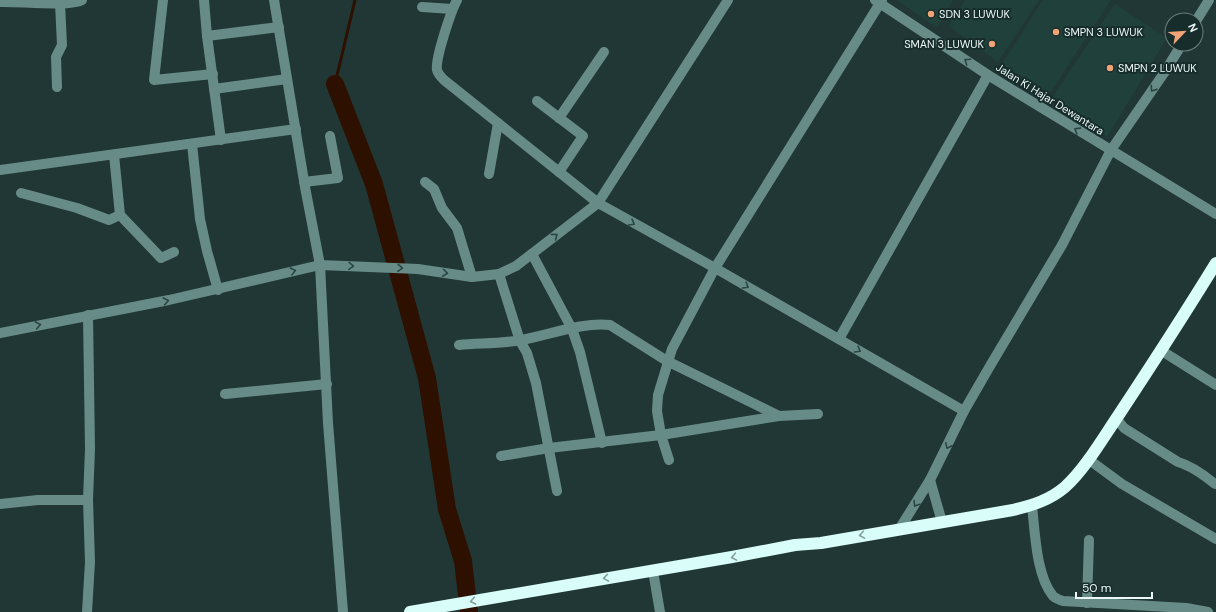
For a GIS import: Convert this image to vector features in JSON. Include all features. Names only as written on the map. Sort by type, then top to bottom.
[{"type":"highway","points":[[410,612],[1032,506],[1054,495],[1066,486],[1088,459],[1162,351],[1216,263]]},
{"type":"street","points":[[0,2],[60,3],[79,2],[82,0]]},
{"type":"street","points":[[163,0],[154,80],[213,74]]},
{"type":"street","points":[[204,0],[207,36],[221,140]]},
{"type":"street","points":[[274,0],[284,52],[304,182],[320,265],[328,423],[343,612]]},
{"type":"street","points":[[0,332],[218,290],[320,265],[418,269],[472,276],[499,274],[516,266],[598,203],[728,0]]},
{"type":"street","points":[[1202,12],[1209,0]]},
{"type":"street","points":[[669,460],[661,435],[657,411],[658,394],[667,361],[672,349],[715,268],[879,1]]},
{"type":"street","name":"Jalan Ki Hajar Dewantara","points":[[879,1],[988,75],[1216,214]]},
{"type":"street","points":[[57,87],[56,57],[62,45],[60,3]]},
{"type":"street","points":[[422,7],[436,4],[455,5],[437,62],[437,71],[439,75],[598,203],[715,268],[964,411]]},
{"type":"street","points":[[207,36],[279,27]]},
{"type":"street","points":[[559,118],[604,52]]},
{"type":"street","points":[[900,528],[930,480],[964,411],[1062,245],[1111,150],[1177,52]]},
{"type":"street","points":[[839,339],[988,75]]},
{"type":"street","points":[[214,89],[287,79]]},
{"type":"street","points":[[537,102],[583,136],[559,172]]},
{"type":"street","points":[[489,174],[498,123]]},
{"type":"street","points":[[0,170],[296,130]]},
{"type":"street","points":[[304,182],[338,178],[330,136]]},
{"type":"street","points":[[192,144],[200,219],[218,290]]},
{"type":"street","points":[[114,154],[120,215],[161,258],[174,252]]},
{"type":"street","points":[[425,182],[434,189],[442,208],[457,228],[472,276]]},
{"type":"street","points":[[21,193],[77,208],[109,220],[120,215]]},
{"type":"street","points":[[532,254],[572,329],[602,443]]},
{"type":"street","points":[[499,274],[520,341],[528,353],[530,360],[541,404],[557,491]]},
{"type":"street","points":[[87,612],[90,562],[88,500],[90,449],[88,315]]},
{"type":"street","points":[[459,345],[520,341],[572,329],[601,324],[610,325],[667,361],[779,416]]},
{"type":"street","points":[[1162,351],[1216,385]]},
{"type":"street","points":[[225,394],[327,384]]},
{"type":"street","points":[[501,456],[549,448],[661,435],[779,416],[818,414]]},
{"type":"street","points":[[1116,418],[1124,428],[1178,462],[1205,476],[1215,484]]},
{"type":"street","points":[[1088,459],[1122,484],[1216,539]]},
{"type":"street","points":[[930,480],[942,522]]},
{"type":"street","points":[[0,504],[38,500],[88,500]]},
{"type":"street","points":[[1032,506],[1042,577],[1047,588],[1054,597],[1063,601],[1186,608],[1208,612]]},
{"type":"street","points":[[1086,603],[1089,540]]},
{"type":"street","points":[[653,571],[660,612]]},
{"type":"shaded area","name":"SDN 3 LUWUK","points":[[897,0],[953,0],[937,28]]},
{"type":"shaded area","name":"SMAN 3 LUWUK","points":[[965,0],[1039,0],[998,62],[949,26]]},
{"type":"shaded area","name":"SMPN 3 LUWUK","points":[[1043,0],[1111,0],[1049,94],[1002,64]]},
{"type":"shaded area","name":"SMPN 2 LUWUK","points":[[1115,4],[1164,36],[1164,43],[1107,137],[1052,98]]},
{"type":"waterway","points":[[335,84],[355,0]]},
{"type":"waterway","points":[[335,84],[374,184],[427,378],[447,509],[463,561],[469,612]]},
{"type":"place","name":"SDN 3 LUWUK","points":[[931,14]]},
{"type":"place","name":"SMPN 3 LUWUK","points":[[1056,32]]},
{"type":"place","name":"SMAN 3 LUWUK","points":[[992,44]]},
{"type":"place","name":"SMPN 2 LUWUK","points":[[1110,68]]}]
